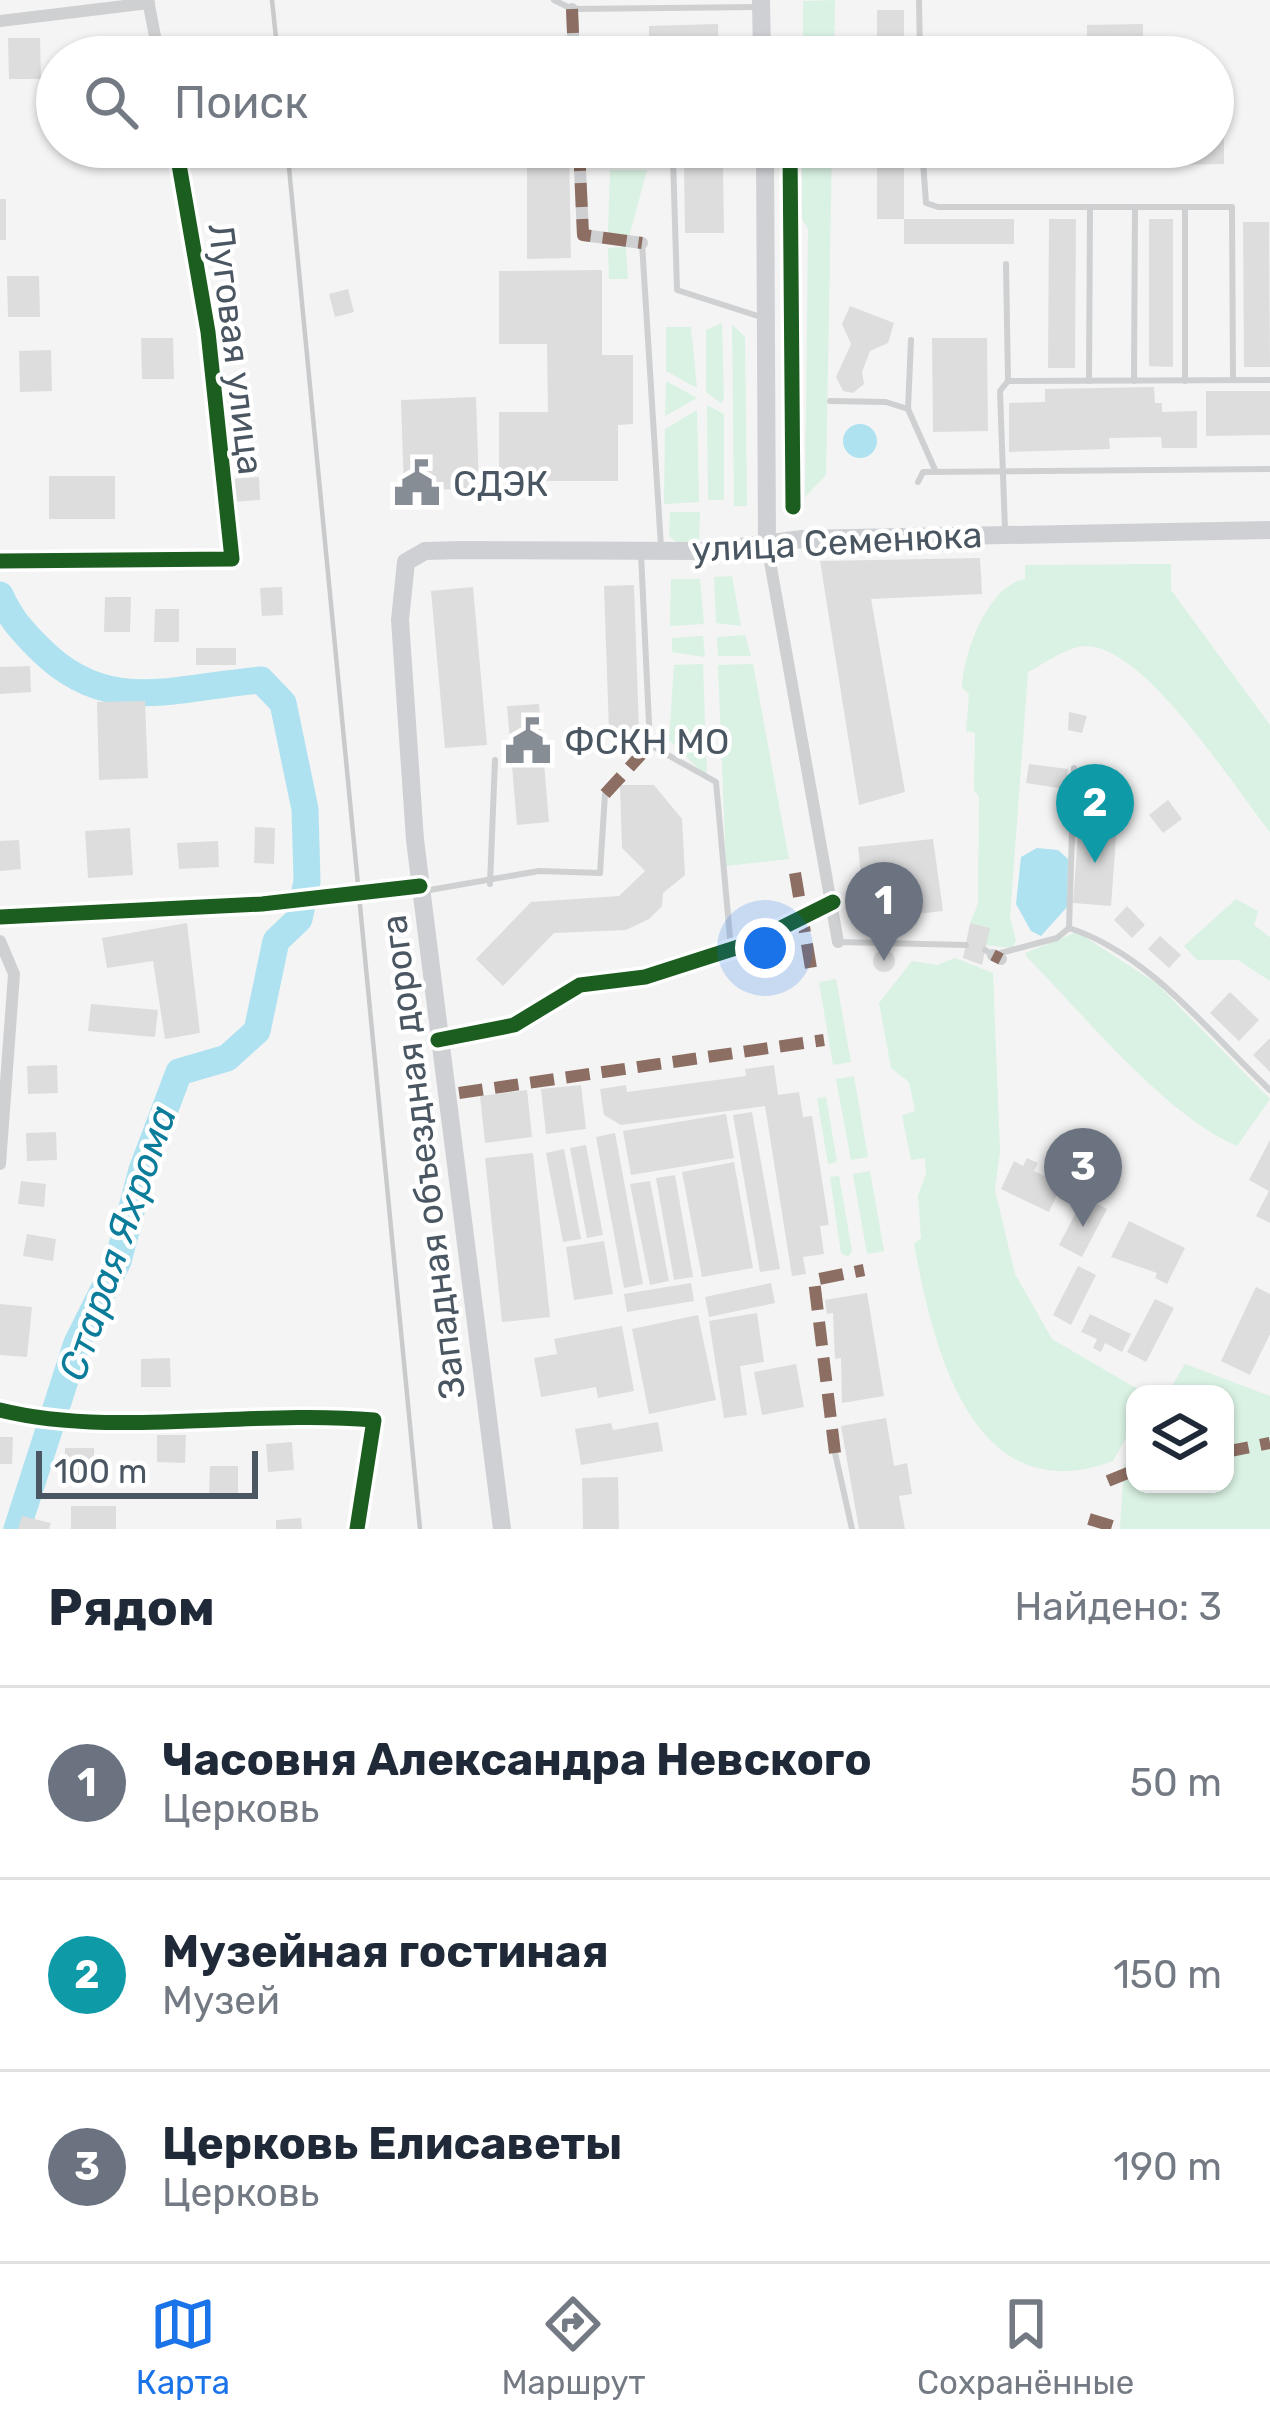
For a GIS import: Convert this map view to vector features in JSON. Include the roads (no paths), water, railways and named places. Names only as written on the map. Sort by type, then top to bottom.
[{"type":"main road","points":[[761,3],[762,36]]},
{"type":"main road","points":[[765,168],[767,545]]},
{"type":"main road","name":"улица Семенюка","points":[[406,562],[425,551],[651,550],[1006,533],[1270,530]]},
{"type":"main road","name":"Западная объездная дорога","points":[[406,562],[400,620],[421,889],[502,1529]]},
{"type":"street","points":[[0,21],[149,2],[155,36]]},
{"type":"street","points":[[572,9],[573,36]]},
{"type":"street","name":"Луговая улица","points":[[0,561],[232,559],[208,332],[180,168]]},
{"type":"street","points":[[580,168],[583,235],[643,243]]},
{"type":"street","points":[[767,545],[838,943]]},
{"type":"street","points":[[0,917],[262,904],[421,889]]},
{"type":"street","points":[[438,1040],[514,1025],[580,985],[645,977],[731,950],[833,902]]},
{"type":"street","points":[[0,941],[14,974],[0,1164]]},
{"type":"street","points":[[0,1410],[52,1424],[312,1414],[374,1420],[356,1529]]},
{"type":"lane","points":[[554,0],[572,9],[761,3]]},
{"type":"lane","points":[[919,0],[920,36]]},
{"type":"lane","points":[[673,168],[677,290],[768,319]]},
{"type":"lane","points":[[924,168],[926,203],[1232,207],[1233,380]]},
{"type":"lane","points":[[1089,381],[1090,207]]},
{"type":"lane","points":[[1134,380],[1135,207]]},
{"type":"lane","points":[[1185,207],[1185,380]]},
{"type":"lane","points":[[643,243],[651,550],[650,746],[716,782],[731,950]]},
{"type":"lane","points":[[1006,264],[1008,381],[1000,391],[1006,533]]},
{"type":"lane","points":[[911,340],[908,409],[936,472]]},
{"type":"lane","points":[[1008,381],[1270,380]]},
{"type":"lane","points":[[830,401],[886,402],[908,409]]},
{"type":"lane","points":[[918,482],[923,472],[1270,469]]},
{"type":"lane","points":[[490,884],[495,760]]},
{"type":"lane","points":[[993,955],[1057,938],[1069,928],[1074,768]]},
{"type":"lane","points":[[421,889],[490,884],[539,871],[600,873],[604,794]]},
{"type":"lane","points":[[1069,928],[1099,938],[1150,975],[1270,1090]]},
{"type":"lane","points":[[838,943],[966,945]]},
{"type":"lane","points":[[835,1453],[852,1529]]},
{"type":"water","points":[[860,424],[872,429],[877,441],[872,453],[860,458],[848,453],[843,441],[848,429]]},
{"type":"water","points":[[1037,848],[1058,850],[1068,859],[1067,907],[1041,936],[1031,931],[1016,904],[1021,857]]},
{"type":"waterway","name":"Старая Яхрома","points":[[0,595],[39,648],[91,684],[143,693],[261,680],[283,703],[305,809],[307,881],[299,919],[276,941],[257,1031],[227,1058],[179,1072],[142,1170],[118,1261],[77,1343],[17,1529]]},
{"type":"railway","points":[[272,0],[276,36]]},
{"type":"railway","points":[[289,168],[420,1529]]},
{"type":"place","name":"СДЭК","points":[[417,483]]},
{"type":"place","name":"ФСКН МО","points":[[528,741]]},
{"type":"place","name":"Музейная гостиная","points":[[1095,863]]},
{"type":"place","name":"Часовня Александра Невского","points":[[884,961]]},
{"type":"place","name":"Церковь Елиcаветы","points":[[1083,1227]]}]
